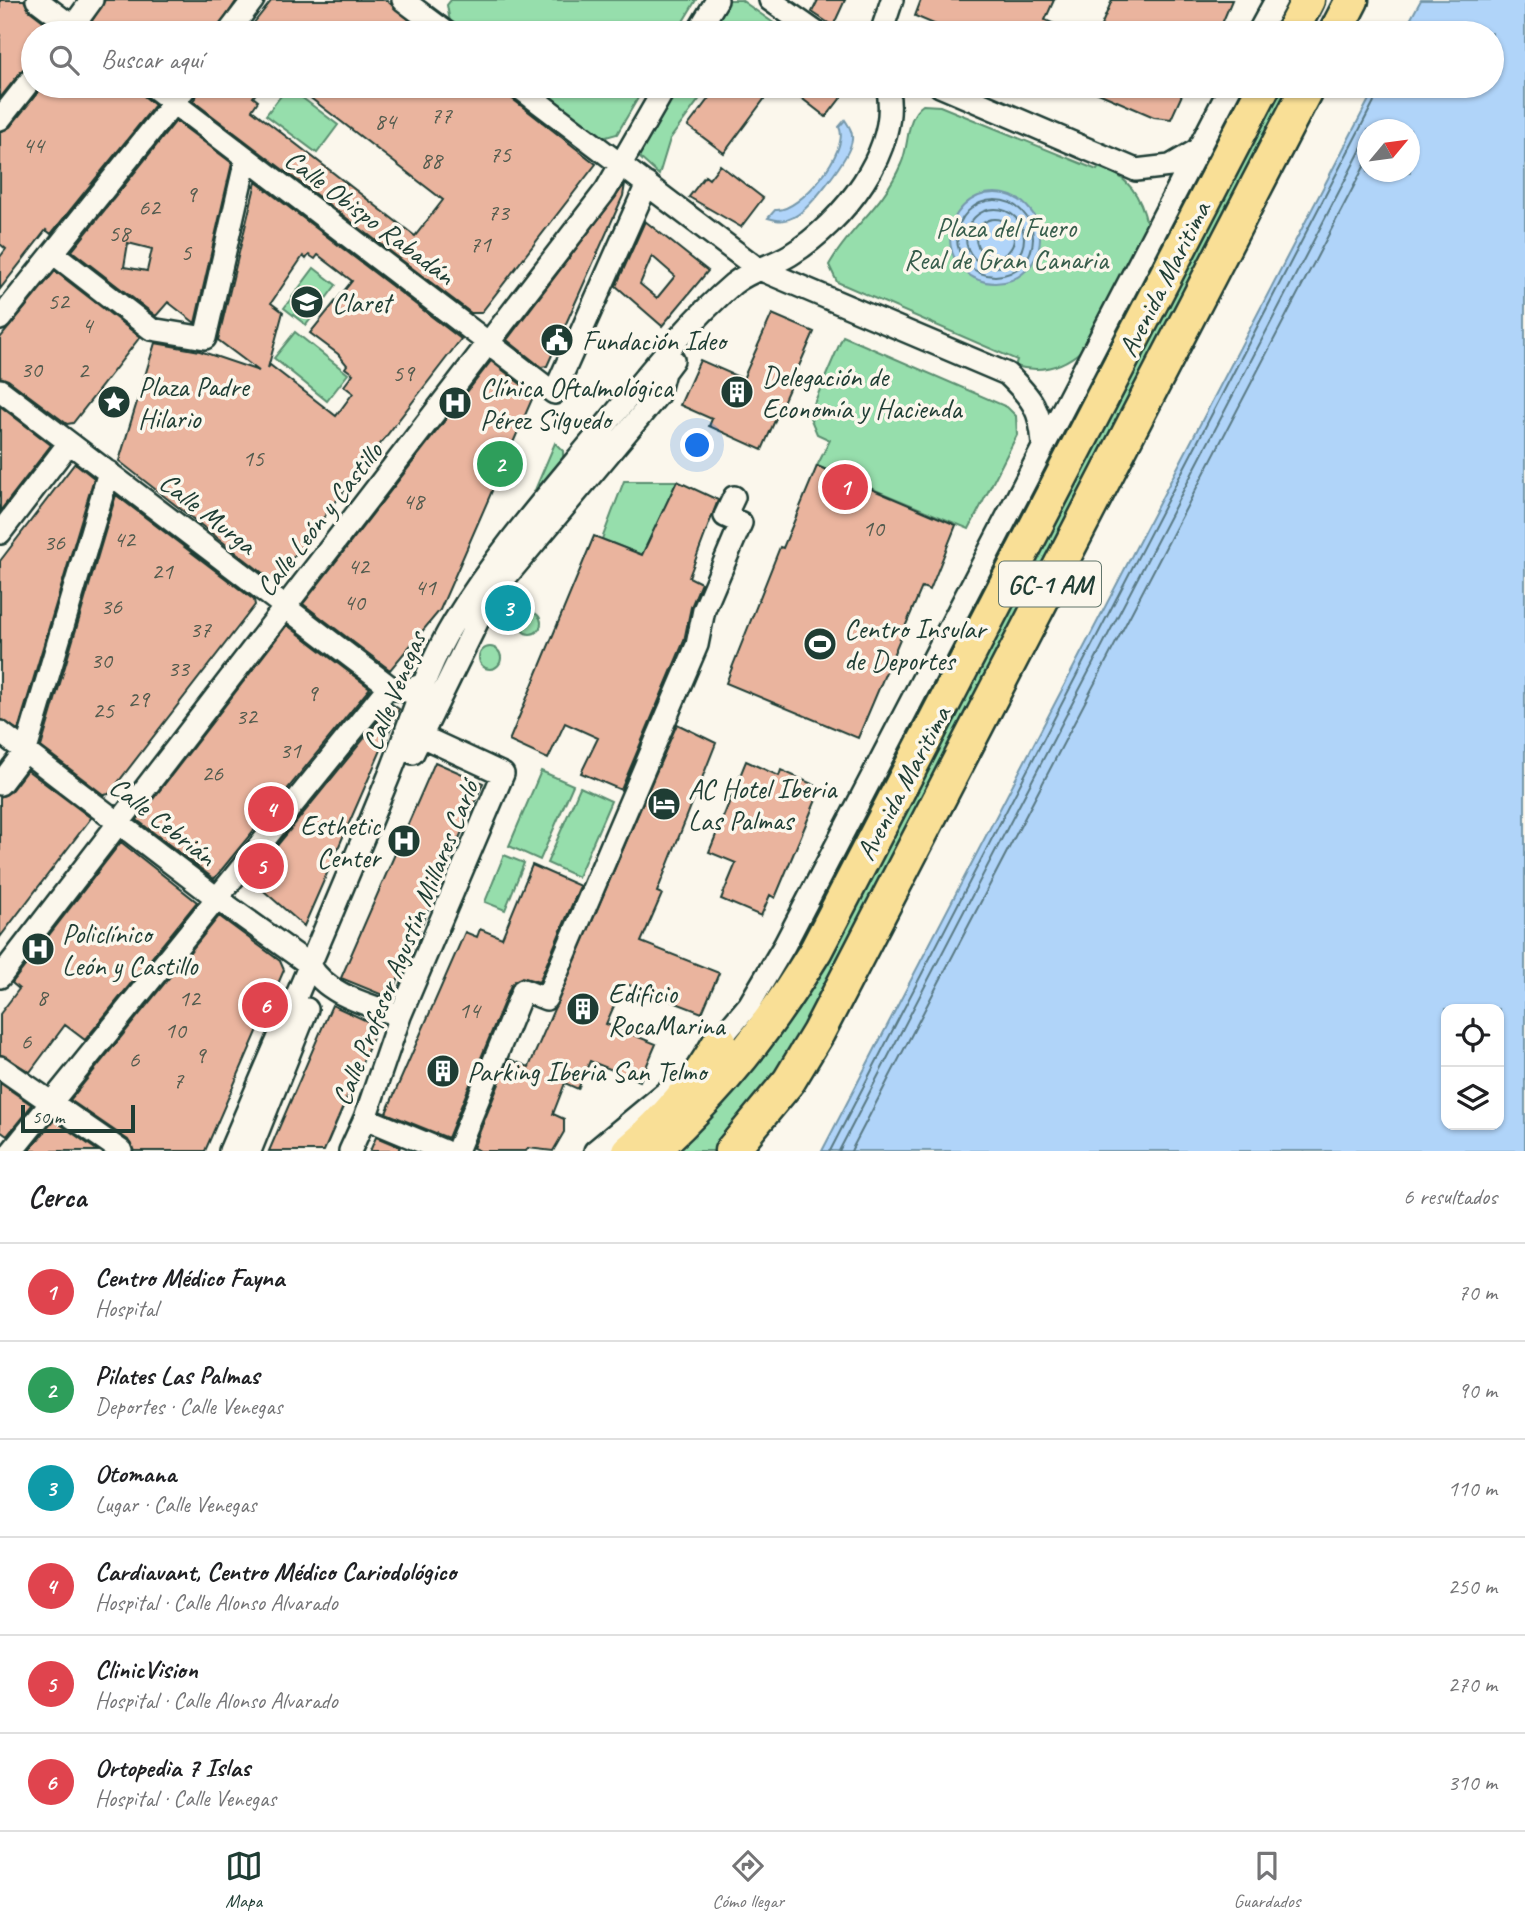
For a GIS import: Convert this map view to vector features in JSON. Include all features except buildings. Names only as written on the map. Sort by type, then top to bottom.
[{"type":"highway","points":[[1297,21],[1308,0]]},
{"type":"highway","points":[[1341,21],[1352,0]]},
{"type":"highway","name":"Avenida Maritima","points":[[653,1151],[701,1108],[747,1055],[816,950],[1258,98]]},
{"type":"highway","name":"Avenida Maritima","points":[[732,1151],[789,1081],[818,1033],[1302,98]]},
{"type":"highway","points":[[629,1151],[657,1128],[698,1080],[720,1041]]},
{"type":"highway","points":[[752,1151],[789,1081]]},
{"type":"street","points":[[37,0],[62,21]]},
{"type":"street","points":[[80,21],[92,0]]},
{"type":"street","points":[[237,21],[253,0]]},
{"type":"street","points":[[403,0],[429,8]]},
{"type":"street","points":[[704,21],[717,0]]},
{"type":"street","points":[[770,0],[800,21]]},
{"type":"street","points":[[877,0],[878,21]]},
{"type":"street","points":[[884,21],[892,0]]},
{"type":"street","points":[[1265,21],[1276,0]]},
{"type":"street","points":[[0,119],[21,92]]},
{"type":"street","points":[[0,318],[177,98]]},
{"type":"street","name":"Calle Obispo Rabadán","points":[[184,98],[246,159],[554,393],[647,184]]},
{"type":"street","points":[[533,98],[757,268],[1007,374],[1027,394],[1041,418],[1043,445]]},
{"type":"street","name":"Calle León y Castillo","points":[[0,977],[491,343],[606,190],[659,98]]},
{"type":"street","name":"Calle Venegas","points":[[414,733],[421,685],[453,623],[517,529],[695,320],[736,282],[757,268],[789,256],[829,225],[864,184],[888,128],[892,106],[890,98]]},
{"type":"street","points":[[968,98],[1136,170],[1170,166],[1199,149]]},
{"type":"street","points":[[596,1151],[662,1099],[720,1041],[749,1005],[783,947],[1225,98]]},
{"type":"street","points":[[53,253],[151,329],[205,338],[246,159]]},
{"type":"street","name":"Calle Venegas","points":[[230,1151],[314,972],[414,733],[490,596],[658,395],[664,372],[736,282]]},
{"type":"street","name":"Calle Murga","points":[[0,390],[389,686]]},
{"type":"street","points":[[0,533],[69,443]]},
{"type":"street","points":[[0,784],[26,750],[109,471]]},
{"type":"street","points":[[457,1151],[523,990],[546,999],[697,645],[704,610],[741,523],[725,516],[734,497]]},
{"type":"street","points":[[12,1151],[389,686],[405,691],[421,685]]},
{"type":"street","name":"Calle Cebrián","points":[[0,732],[345,995],[400,1016]]},
{"type":"street","name":"Calle Profesor Agustín Millares Carló","points":[[350,1151],[365,1118],[400,1016],[503,774],[414,733]]},
{"type":"street","name":"Calle Venegas","points":[[250,1151],[314,972]]},
{"type":"street","points":[[0,1067],[121,1151]]},
{"type":"street","points":[[365,1118],[444,1151]]},
{"type":"green space","points":[[451,0],[696,0],[683,21],[450,21],[447,5]]},
{"type":"green space","points":[[729,0],[741,0],[771,21],[716,21]]},
{"type":"green space","points":[[279,98],[302,98],[338,125],[317,153],[266,115]]},
{"type":"green space","points":[[547,98],[638,98],[617,134],[599,139]]},
{"type":"green space","points":[[671,98],[700,98],[670,139],[659,175],[639,157],[639,151]]},
{"type":"green space","points":[[1231,98],[1239,98],[775,995],[752,1029],[747,1025],[767,993]]},
{"type":"green space","points":[[1271,98],[1283,98],[805,1025],[771,1080],[717,1151],[676,1151],[753,1068],[788,1020]]},
{"type":"green space","name":"Plaza del Fuero Real de Gran Canaria","points":[[923,105],[940,106],[1097,170],[1100,166],[1110,170],[1126,182],[1137,196],[1147,225],[1082,350],[1067,361],[1042,369],[1015,366],[1017,360],[837,282],[829,265],[894,179],[904,157],[913,117]]},
{"type":"green space","points":[[314,268],[336,285],[306,325],[284,308]]},
{"type":"green space","points":[[295,332],[348,374],[327,401],[274,358]]},
{"type":"green space","points":[[843,336],[1007,407],[1016,416],[1017,435],[969,529],[817,466],[830,440],[817,434],[809,415]]},
{"type":"green space","points":[[555,443],[563,451],[563,459],[537,492],[535,490]]},
{"type":"green space","points":[[624,481],[677,481],[642,555],[602,539]]},
{"type":"green space","points":[[530,612],[538,615],[541,623],[538,631],[530,634],[522,631],[519,623],[522,615]]},
{"type":"green space","points":[[490,647],[500,654],[501,658],[494,668],[490,669],[480,662],[479,658],[486,648]]},
{"type":"green space","points":[[541,771],[573,785],[540,860],[509,846]]},
{"type":"green space","points":[[580,787],[611,801],[578,877],[547,863]]},
{"type":"green space","points":[[504,855],[524,863],[505,910],[485,902]]},
{"type":"water","points":[[1421,0],[1525,0],[1525,1151],[822,1151],[1357,123],[1357,182],[1420,182],[1420,119],[1359,119],[1370,98],[1504,98],[1504,21],[1410,21]]},
{"type":"water","points":[[845,120],[851,132],[850,148],[828,182],[810,204],[794,217],[788,220],[768,218],[775,210],[797,201],[821,178],[838,150],[841,137],[839,127]]},
{"type":"water","points":[[995,193],[1012,197],[1027,206],[1036,221],[1040,238],[1036,255],[1027,270],[1012,279],[995,283],[978,279],[963,270],[954,255],[950,238],[954,221],[963,206],[978,197]]},
{"type":"place","name":"Claret","points":[[307,302]]},
{"type":"place","name":"Fundación Ideo","points":[[557,340]]},
{"type":"place","name":"Delegación de Economía y Hacienda","points":[[737,392]]},
{"type":"place","name":"Plaza Padre Hilario","points":[[114,402]]},
{"type":"place","name":"Clínica Oftalmológica Pérez Silguedo","points":[[455,403]]},
{"type":"place","name":"Pilates Las Palmas","points":[[500,464]]},
{"type":"place","name":"Centro Médico Fayna","points":[[845,487]]},
{"type":"place","name":"Otomana","points":[[508,608]]},
{"type":"place","name":"Centro Insular de Deportes","points":[[820,644]]},
{"type":"place","name":"AC Hotel Iberia Las Palmas","points":[[664,804]]},
{"type":"place","name":"Cardiavant, Centro Médico Cariodológico","points":[[271,809]]},
{"type":"place","name":"Esthetic Center","points":[[404,841]]},
{"type":"place","name":"ClinicVision","points":[[261,866]]},
{"type":"place","name":"Policlínico León y Castillo","points":[[38,949]]},
{"type":"place","name":"Ortopedia 7 Islas","points":[[265,1005]]},
{"type":"place","name":"Edificio RocaMarina","points":[[583,1009]]},
{"type":"place","name":"Parking Iberia San Telmo","points":[[443,1071]]}]
